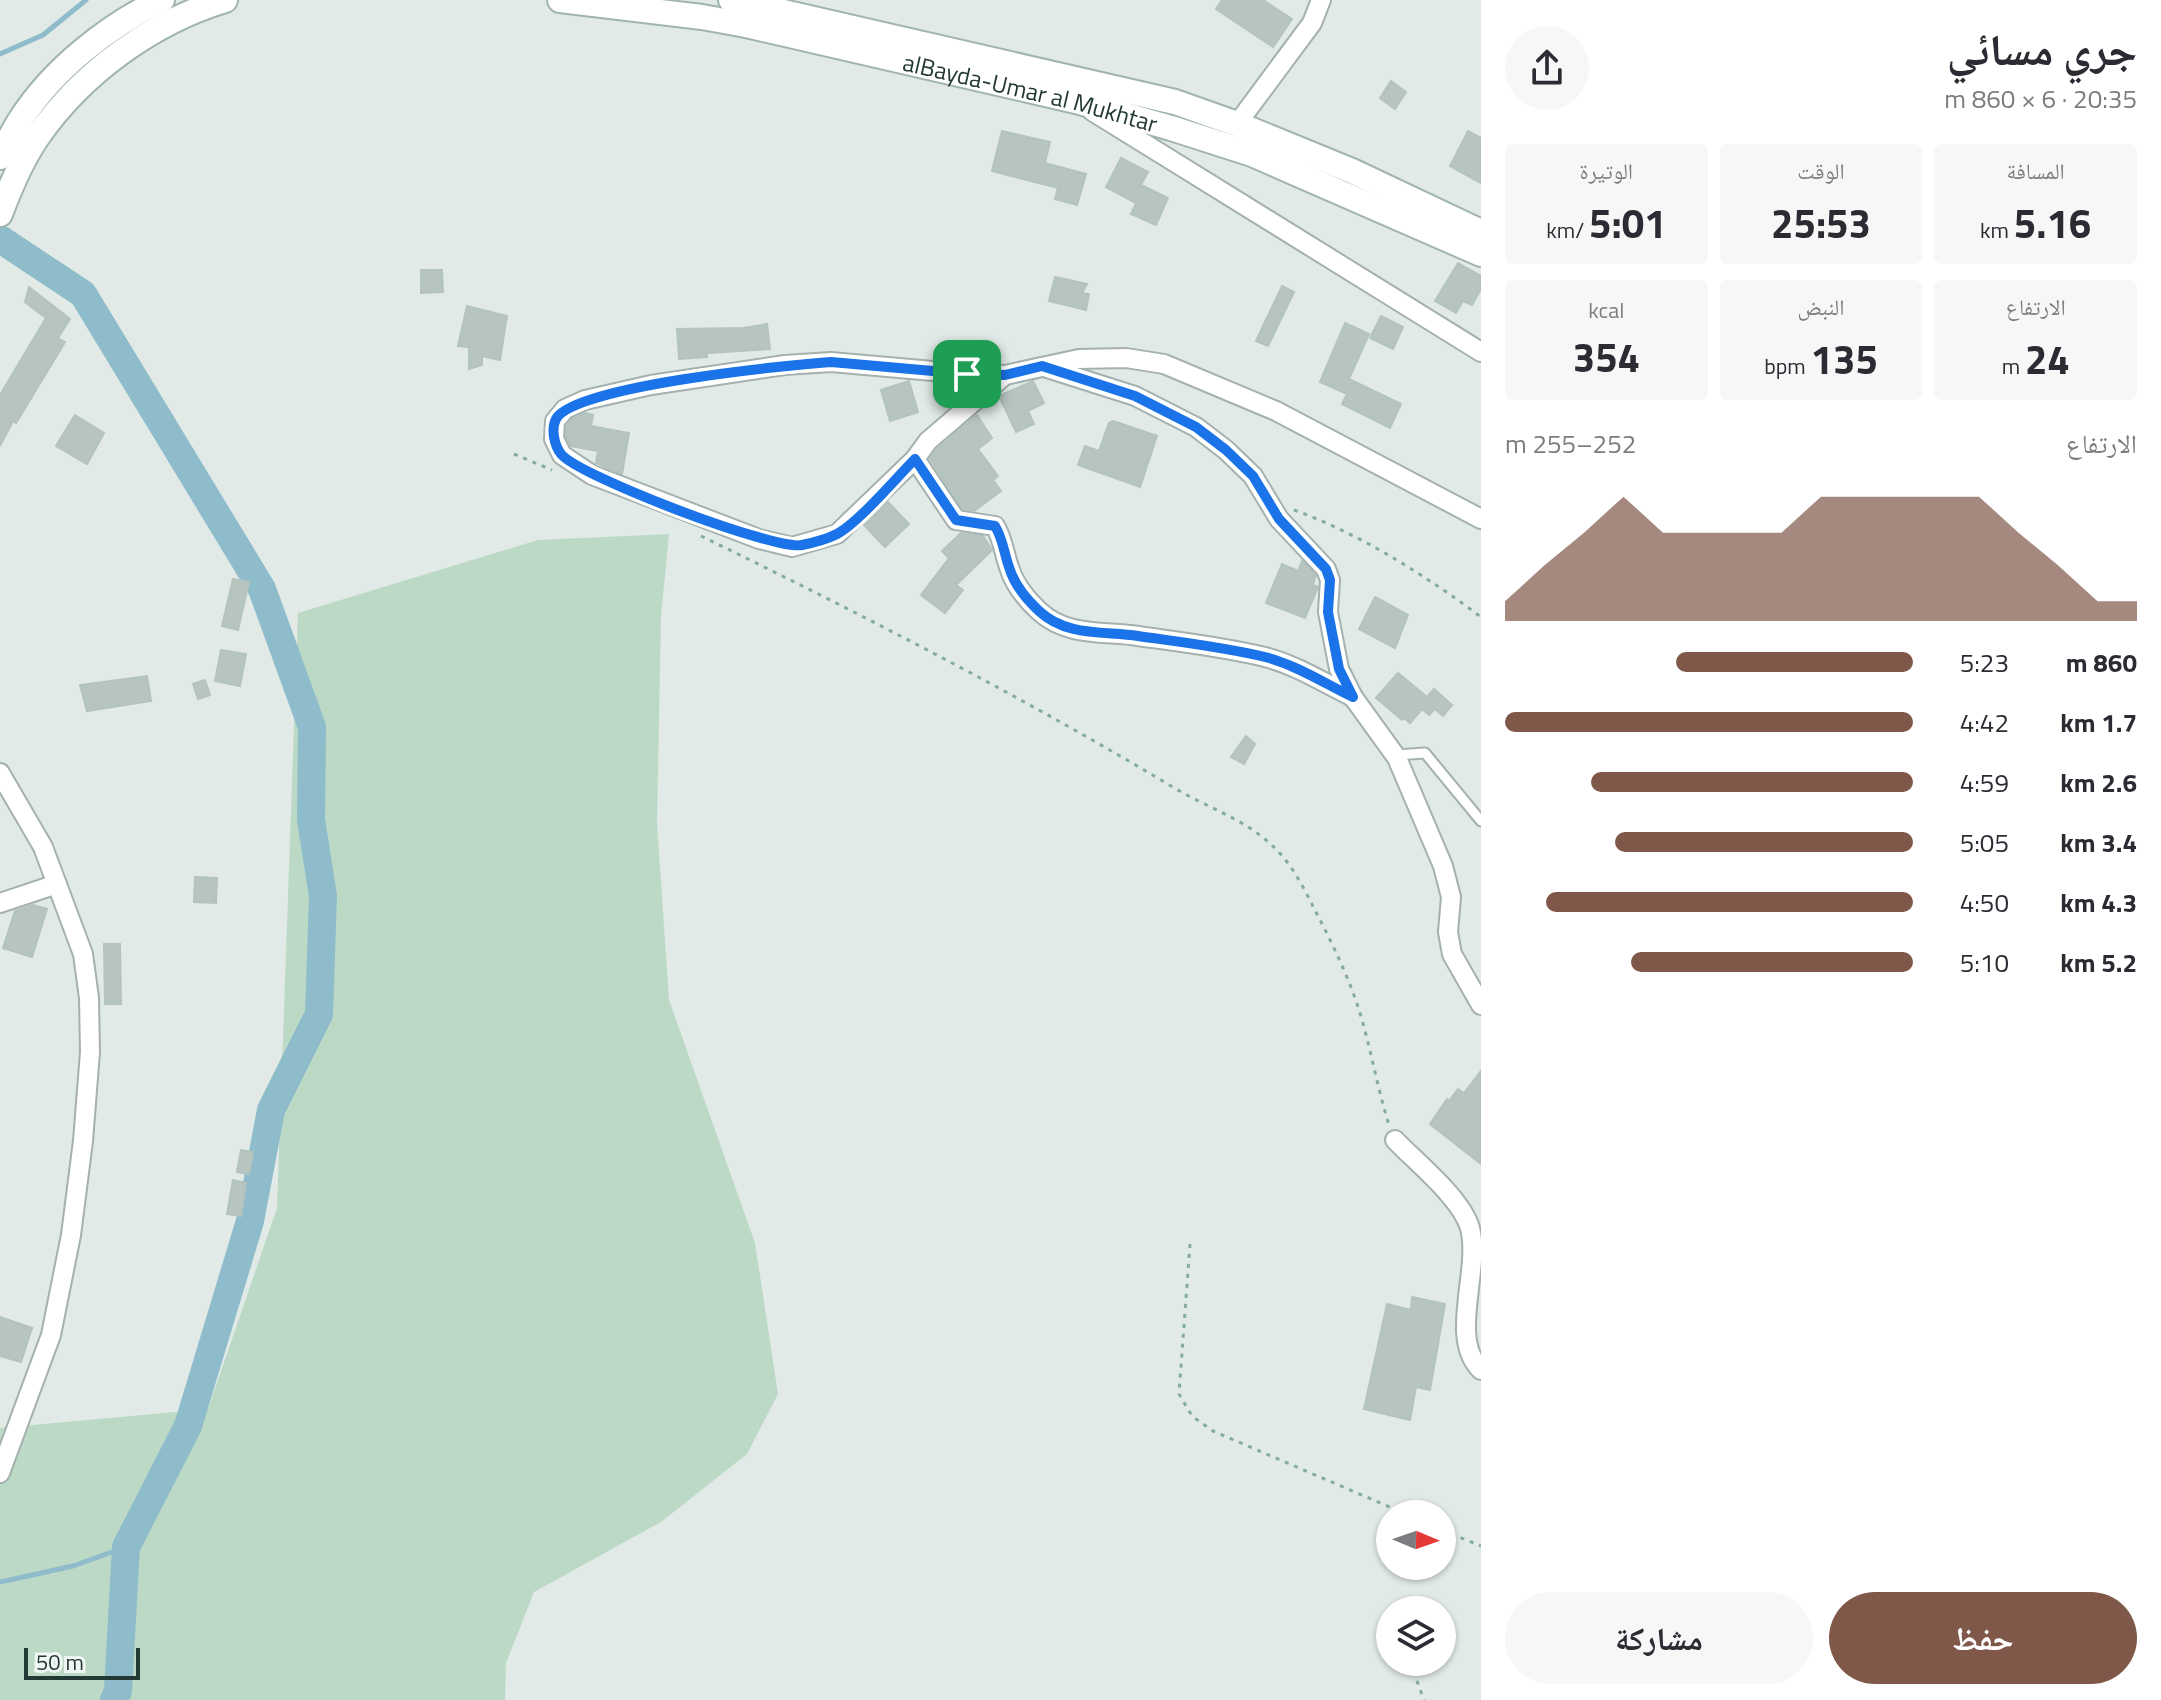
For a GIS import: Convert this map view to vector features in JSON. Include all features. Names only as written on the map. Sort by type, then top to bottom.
[{"type":"main road","points":[[1,212],[37,137],[89,77],[159,27],[225,0]]},
{"type":"main road","name":"alBayda-Umar al Mukhtar","points":[[560,0],[702,17],[742,10],[1175,102],[1352,171],[1481,232]]},
{"type":"main road","points":[[0,157],[21,119],[45,86],[96,41],[149,2]]},
{"type":"main road","name":"alBayda-Umar al Mukhtar","points":[[742,10],[1122,113],[1252,154],[1481,254]]},
{"type":"street","points":[[1237,124],[1312,23],[1321,0]]},
{"type":"street","points":[[1076,101],[1481,352]]},
{"type":"street","points":[[1005,375],[928,441],[915,459],[837,534],[792,547],[759,539],[592,475],[562,455],[554,439],[555,421],[565,409],[585,400],[651,385],[785,365],[831,362],[1005,375],[1079,359],[1126,358],[1164,364],[1276,411],[1481,519]]},
{"type":"street","points":[[1042,366],[1135,396],[1196,427],[1253,476],[1279,519],[1326,569],[1330,580],[1328,612],[1339,669],[1353,697],[1395,755],[1443,866],[1451,897],[1448,932],[1452,954],[1481,1005]]},
{"type":"street","points":[[915,459],[956,520],[995,526],[1010,571],[1022,593],[1042,614],[1068,628],[1093,634],[1133,636],[1264,657],[1297,668],[1353,697]]},
{"type":"street","points":[[0,773],[43,847],[83,954],[89,998],[90,1052],[71,1235],[51,1335],[0,1473]]},
{"type":"street","points":[[0,903],[57,884]]},
{"type":"street","points":[[1395,1140],[1451,1197],[1481,1219]]},
{"type":"street","points":[[1451,1197],[1469,1224],[1474,1245],[1475,1263],[1466,1324],[1469,1354],[1481,1370]]},
{"type":"lane","points":[[1395,755],[1425,753],[1481,821]]},
{"type":"path","points":[[514,454],[557,472]]},
{"type":"path","points":[[1270,506],[1296,510],[1371,546],[1452,595],[1481,617]]},
{"type":"path","points":[[700,536],[887,627],[960,669],[1075,728],[1182,793],[1231,814],[1264,839],[1283,857],[1326,932],[1361,1017],[1383,1106],[1395,1140]]},
{"type":"path","points":[[1190,1244],[1179,1394],[1192,1416],[1213,1431],[1376,1501]]},
{"type":"path","points":[[1456,1536],[1481,1546]]},
{"type":"path","points":[[1415,1676],[1424,1700]]},
{"type":"green space","points":[[669,534],[661,616],[657,823],[669,1000],[755,1243],[778,1394],[747,1454],[661,1522],[534,1592],[506,1663],[505,1700],[0,1700],[0,1428],[208,1409],[277,1208],[298,613],[538,540]]},
{"type":"building","points":[[1222,0],[1263,0],[1292,19],[1273,47],[1216,9]]},
{"type":"building","points":[[1391,81],[1406,92],[1395,109],[1380,98]]},
{"type":"building","points":[[1002,131],[1050,142],[1045,163],[1086,174],[1077,205],[1055,199],[1058,188],[992,171]]},
{"type":"building","points":[[1468,131],[1481,138],[1481,183],[1450,166]]},
{"type":"building","points":[[1121,158],[1148,172],[1141,185],[1168,198],[1156,225],[1131,214],[1136,203],[1106,187]]},
{"type":"building","points":[[1458,263],[1481,276],[1481,289],[1472,305],[1463,301],[1456,313],[1435,301]]},
{"type":"building","points":[[421,270],[442,270],[443,292],[421,293]]},
{"type":"building","points":[[1055,277],[1087,284],[1082,293],[1089,294],[1086,310],[1049,301]]},
{"type":"building","points":[[1282,286],[1294,292],[1268,346],[1256,341]]},
{"type":"building","points":[[29,287],[70,319],[58,338],[65,342],[0,446],[0,395],[46,318],[25,302]]},
{"type":"building","points":[[467,306],[507,316],[500,360],[482,356],[482,365],[469,369],[469,347],[458,346]]},
{"type":"building","points":[[1381,316],[1403,327],[1393,349],[1370,338]]},
{"type":"building","points":[[1345,323],[1369,334],[1349,379],[1401,404],[1390,428],[1342,404],[1347,394],[1320,382]]},
{"type":"building","points":[[767,324],[770,349],[707,353],[707,357],[679,359],[677,329],[744,328]]},
{"type":"building","points":[[909,381],[918,412],[890,421],[881,390]]},
{"type":"building","points":[[1033,381],[1044,403],[1028,411],[1034,424],[1016,432],[999,396]]},
{"type":"building","points":[[585,413],[593,415],[591,426],[629,433],[622,474],[596,463],[598,451],[571,446],[566,436],[567,426],[572,419]]},
{"type":"building","points":[[75,415],[104,433],[87,464],[56,446]]},
{"type":"building","points":[[977,415],[992,438],[978,449],[998,476],[993,480],[1001,491],[974,511],[963,509],[930,459],[937,449]]},
{"type":"building","points":[[1113,421],[1157,436],[1140,487],[1078,465],[1085,446],[1099,451],[1109,423]]},
{"type":"building","points":[[888,502],[909,524],[885,547],[864,525]]},
{"type":"building","points":[[961,533],[983,536],[992,550],[956,585],[963,590],[945,613],[921,595],[949,558],[942,551]]},
{"type":"building","points":[[1302,561],[1316,575],[1313,585],[1318,587],[1305,618],[1266,603],[1282,564],[1298,571]]},
{"type":"building","points":[[233,579],[249,582],[238,630],[222,626]]},
{"type":"building","points":[[1375,597],[1408,615],[1395,648],[1359,629]]},
{"type":"building","points":[[221,650],[246,654],[240,686],[215,681]]},
{"type":"building","points":[[1398,673],[1427,697],[1434,689],[1452,705],[1443,716],[1435,709],[1429,715],[1422,709],[1410,723],[1404,718],[1402,720],[1376,698]]},
{"type":"building","points":[[147,676],[151,701],[87,711],[80,685]]},
{"type":"building","points":[[205,680],[210,695],[198,699],[193,684]]},
{"type":"building","points":[[1246,736],[1255,744],[1244,764],[1231,757]]},
{"type":"building","points":[[195,877],[217,878],[216,903],[194,902]]},
{"type":"building","points":[[33,905],[47,909],[32,957],[3,948],[15,911]]},
{"type":"building","points":[[104,944],[120,944],[121,1004],[105,1004]]},
{"type":"building","points":[[1481,1071],[1481,1164],[1430,1124],[1447,1099],[1449,1101],[1458,1089],[1464,1093]]},
{"type":"building","points":[[241,1150],[253,1152],[249,1174],[237,1172]]},
{"type":"building","points":[[233,1180],[246,1183],[241,1216],[227,1214]]},
{"type":"building","points":[[1412,1297],[1445,1304],[1430,1390],[1416,1387],[1410,1420],[1364,1409],[1387,1304],[1411,1310]]},
{"type":"building","points":[[0,1317],[32,1328],[21,1362],[0,1356]]},
{"type":"waterway","points":[[0,54],[43,35],[86,0]]},
{"type":"waterway","points":[[0,239],[83,294],[262,589],[312,727],[311,820],[323,896],[319,1014],[271,1110],[250,1221],[188,1426],[126,1547],[118,1691],[114,1700]]},
{"type":"waterway","points":[[0,1582],[73,1566],[126,1547]]},
{"type":"route","points":[[831,362],[967,374],[1005,375],[1042,366],[1135,396],[1196,427],[1226,450],[1253,476],[1279,519],[1326,569],[1330,580],[1328,612],[1339,669],[1353,697],[1297,668],[1264,657],[1133,636],[1093,634],[1068,628],[1042,614],[1022,593],[1010,571],[995,526],[956,520],[915,459],[837,534],[792,547],[759,539],[592,475],[562,455],[554,439],[555,421],[565,409],[585,400],[651,385],[785,365],[831,362]]}]
